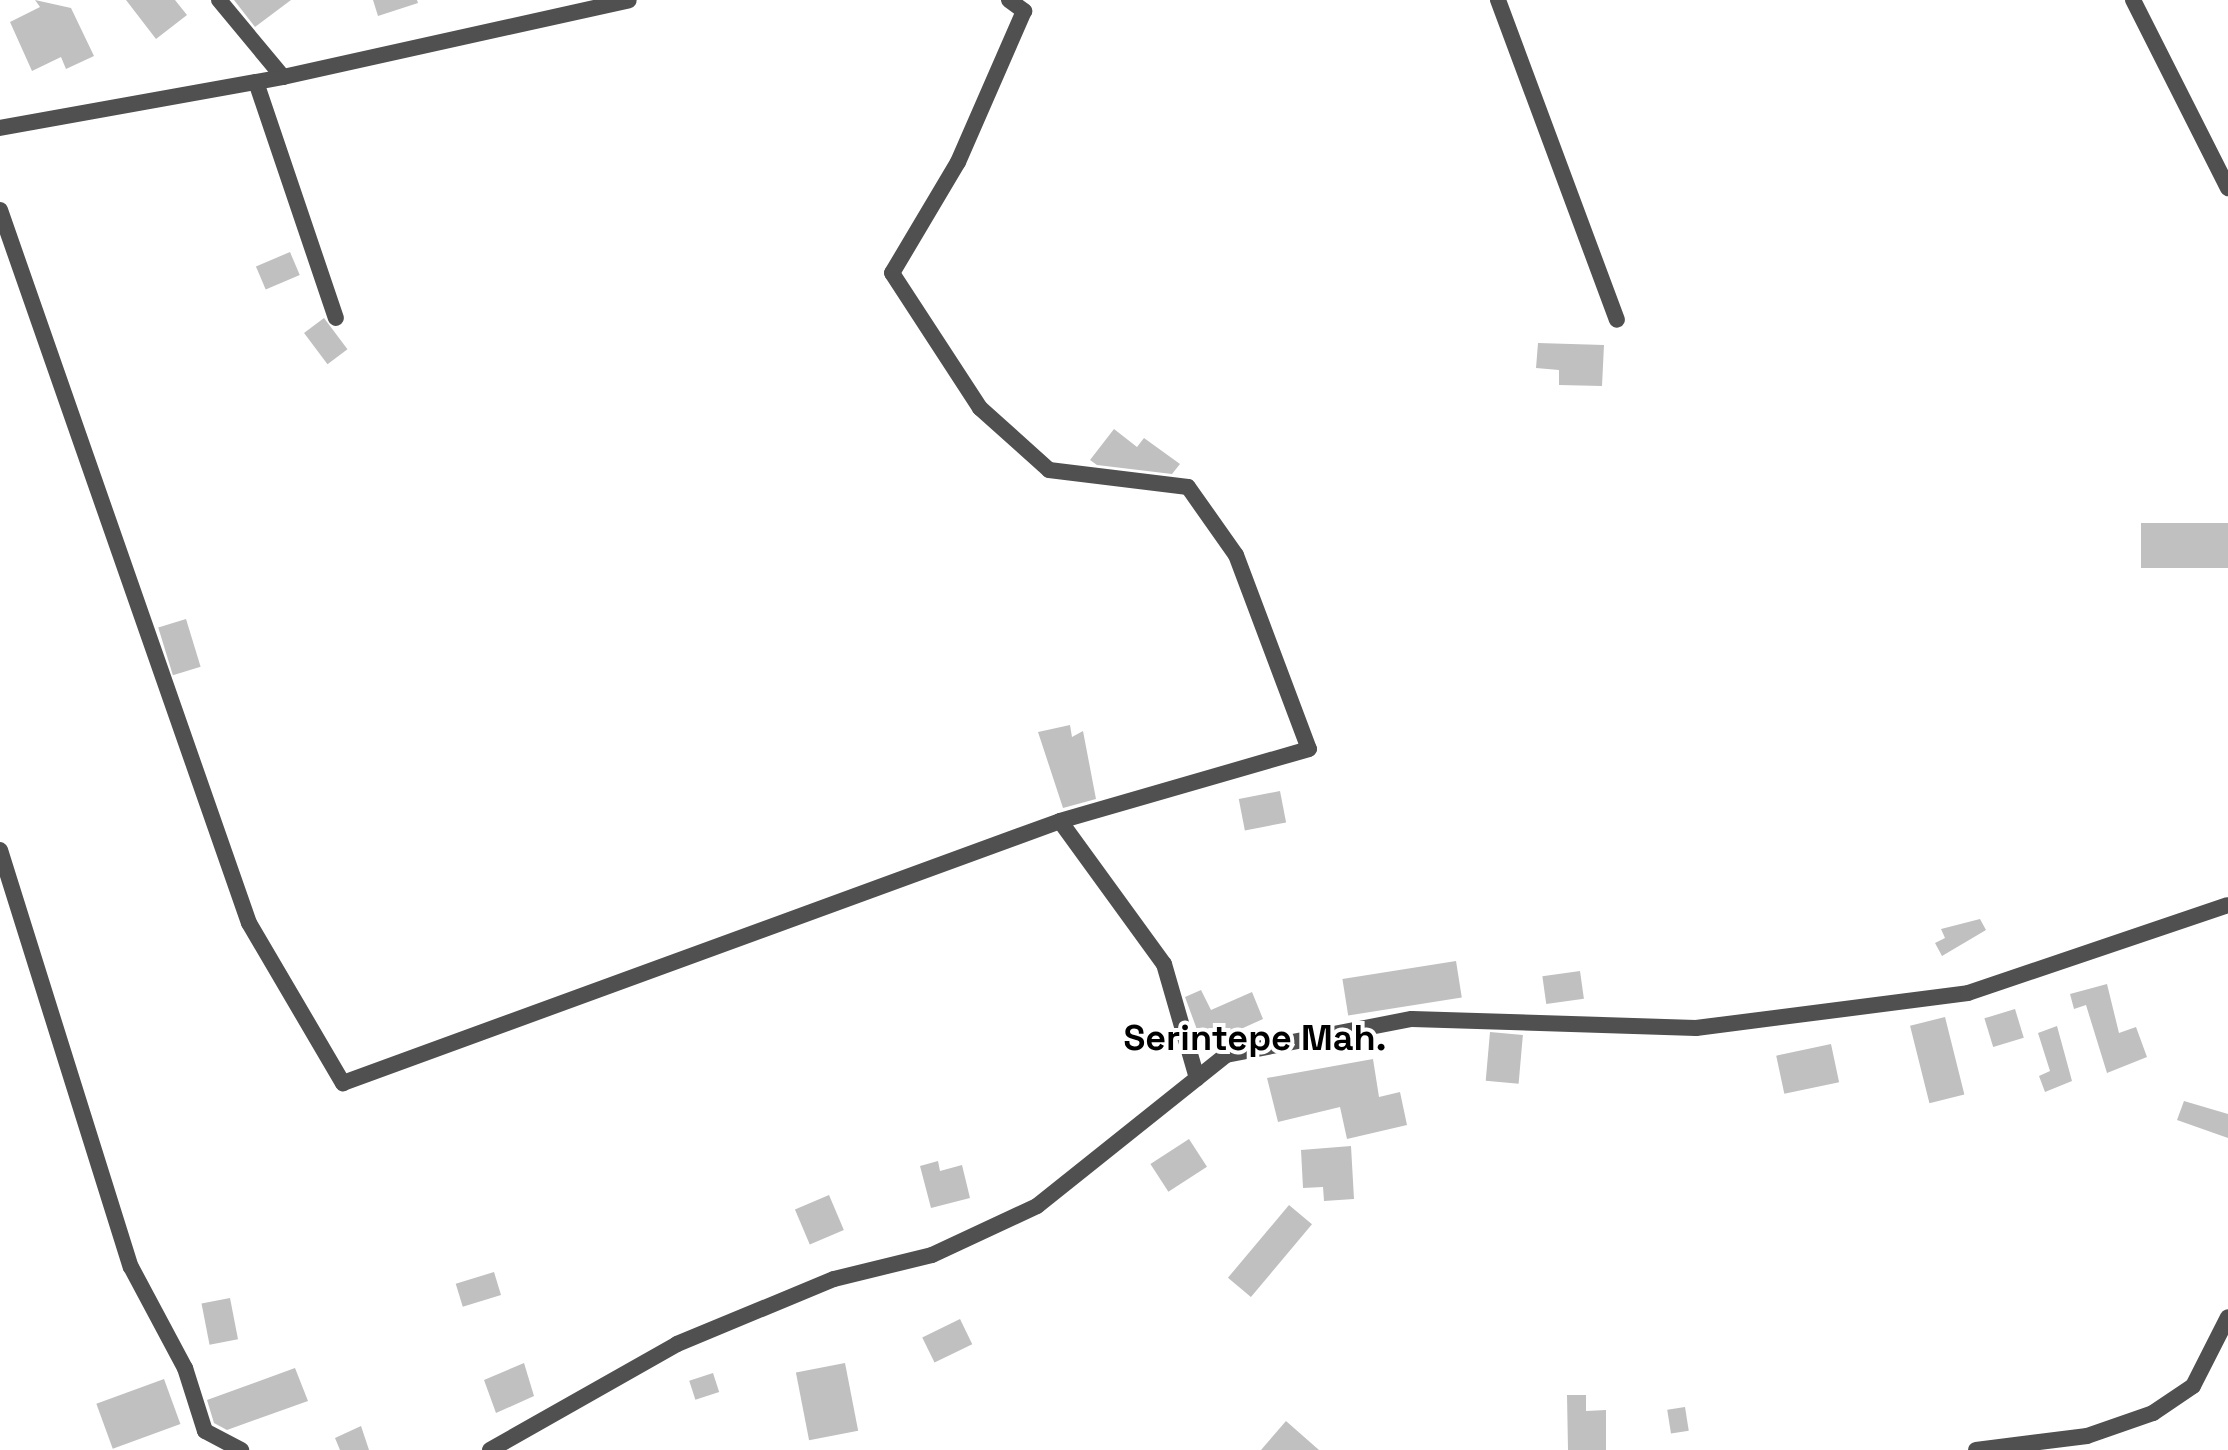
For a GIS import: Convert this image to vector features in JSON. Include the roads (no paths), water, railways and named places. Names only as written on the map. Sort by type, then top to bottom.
[{"type":"street","points":[[219,0],[283,77]]},
{"type":"street","points":[[0,128],[283,77],[629,0]]},
{"type":"street","points":[[0,210],[249,923],[343,1083],[713,954],[1060,821],[1309,749],[1236,555],[1188,487],[1049,470],[980,408],[892,273],[958,162],[1024,11],[1009,0]]},
{"type":"street","points":[[1498,0],[1617,320]]},
{"type":"street","points":[[2133,0],[2228,188]]},
{"type":"street","points":[[256,82],[336,318]]},
{"type":"street","points":[[1060,821],[1164,964],[1197,1078]]},
{"type":"street","points":[[0,850],[131,1267],[185,1368],[205,1431],[241,1450]]},
{"type":"street","points":[[490,1450],[677,1344],[834,1279],[932,1255],[1037,1206],[1226,1055],[1412,1019],[1696,1028],[1968,993],[2228,905]]},
{"type":"street","points":[[1976,1450],[2047,1446],[2153,1413],[2193,1386],[2228,1317]]},
{"type":"district","name":"Serintepe Mah.","points":[[1255,1039]]}]
